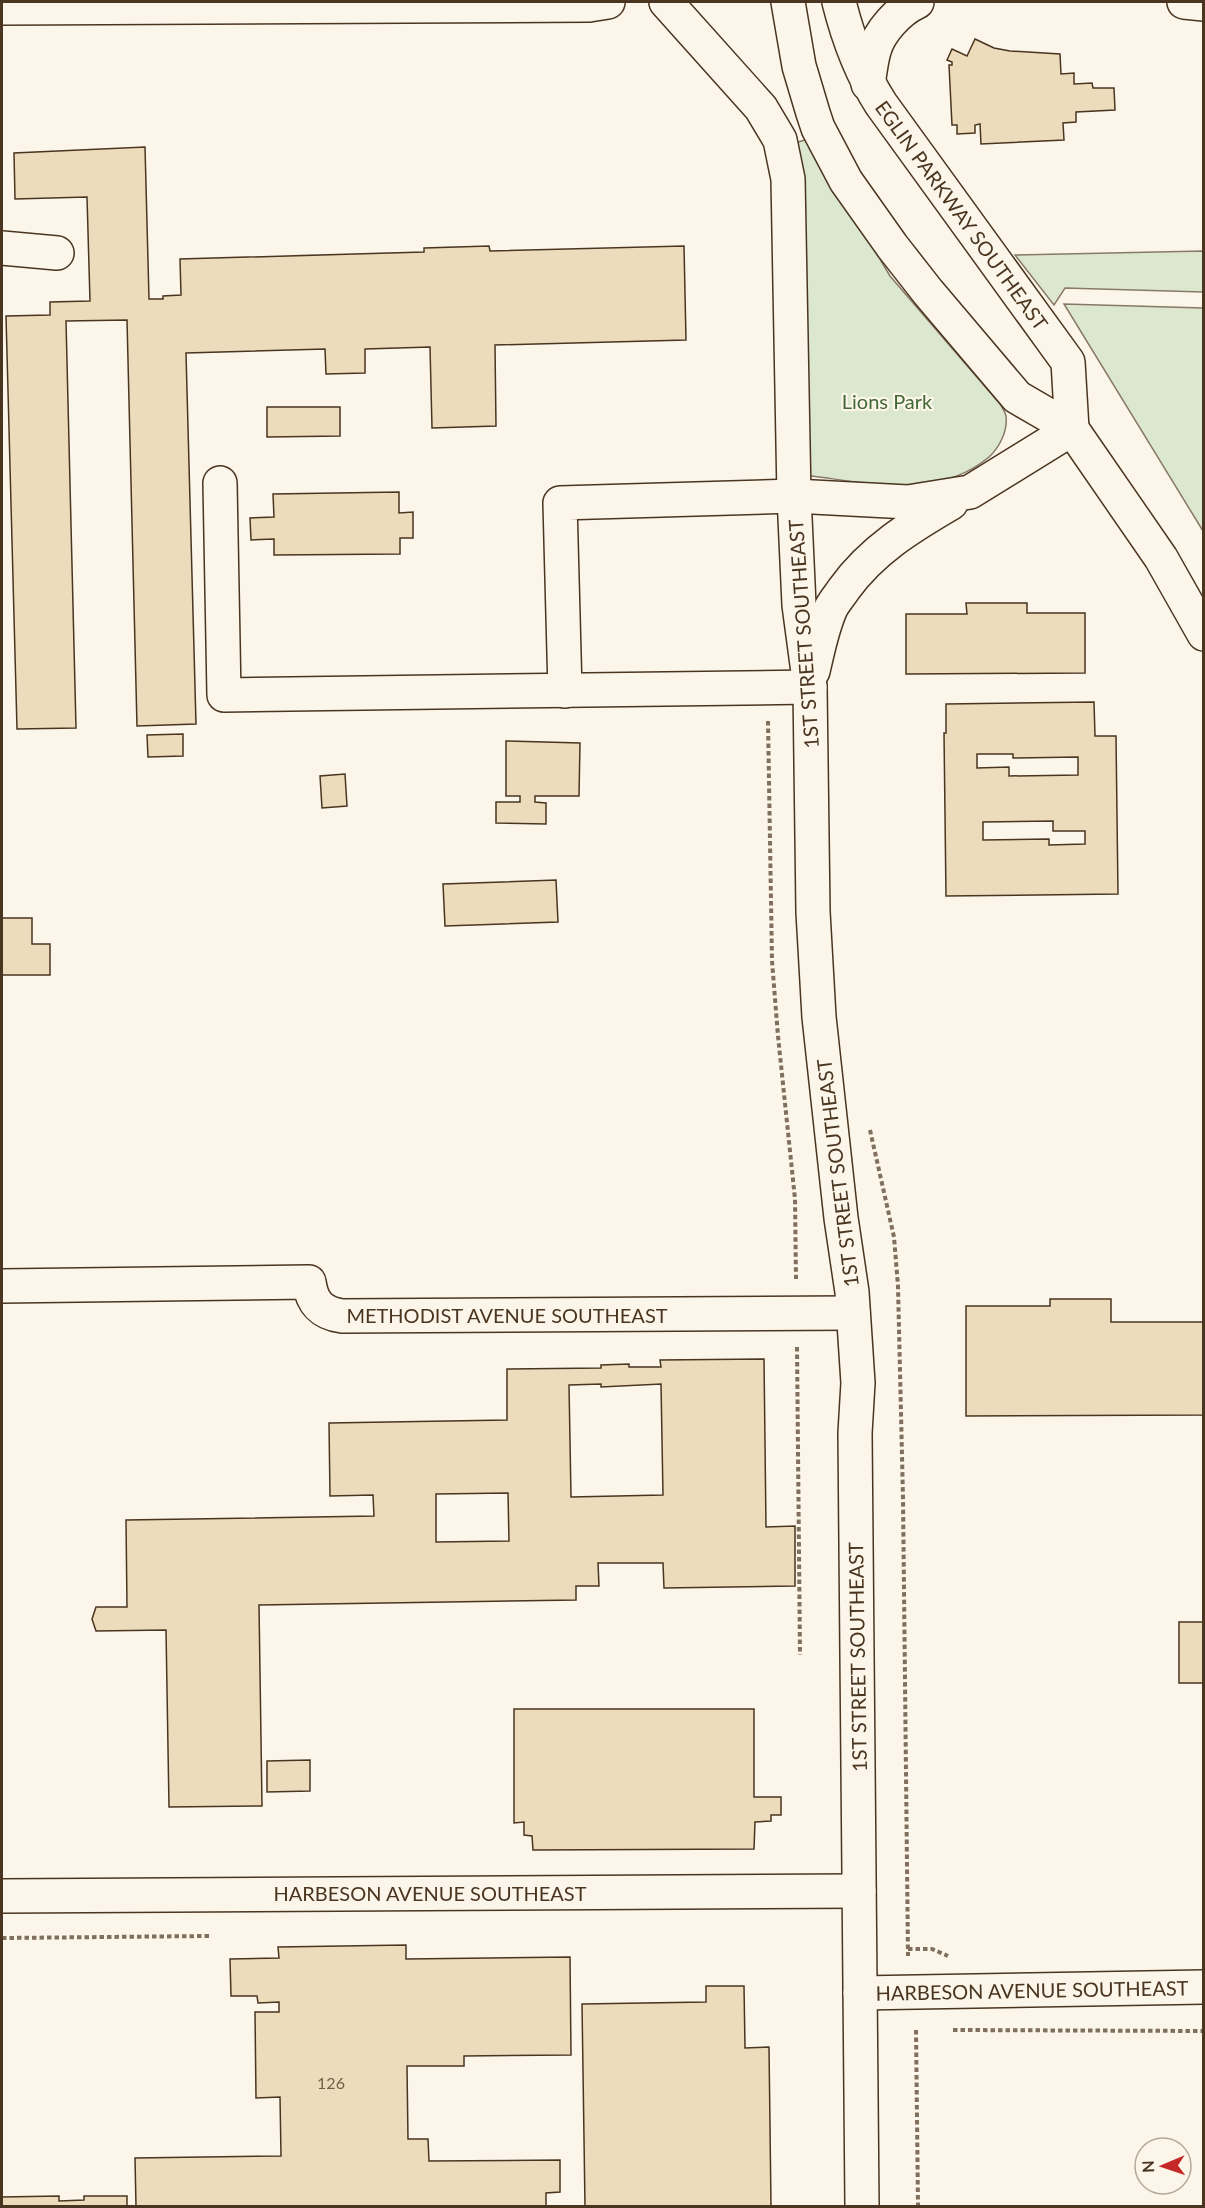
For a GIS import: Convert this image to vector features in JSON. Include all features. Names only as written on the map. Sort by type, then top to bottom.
[{"type":"main road","points":[[20,6],[589,5],[608,2]]},
{"type":"main road","name":"1ST STREET SOUTHEAST","points":[[666,2],[761,108],[780,140],[788,179],[794,496],[799,605],[810,687],[813,912],[819,1017],[841,1218],[852,1292],[858,1383],[855,1444],[862,2206]]},
{"type":"main road","points":[[788,2],[797,56],[818,129],[846,181],[928,292],[1017,397],[1072,429],[1161,558],[1203,634]]},
{"type":"main road","name":"EGLIN PARKWAY SOUTHEAST","points":[[839,2],[848,33],[868,84],[891,120],[1068,362],[1072,429]]},
{"type":"main road","points":[[868,84],[874,49],[888,26],[908,6],[916,2]]},
{"type":"main road","points":[[1184,2],[1203,4]]},
{"type":"main road","points":[[2,248],[57,253]]},
{"type":"main road","points":[[220,483],[224,695],[810,687],[818,647],[832,607],[859,568],[913,525],[1072,429]]},
{"type":"main road","points":[[565,691],[560,503],[794,496],[908,502],[970,492]]},
{"type":"main road","name":"METHODIST AVENUE SOUTHEAST","points":[[2,1286],[309,1282],[311,1296],[318,1307],[329,1314],[342,1316],[853,1312]]},
{"type":"main road","name":"HARBESON AVENUE SOUTHEAST","points":[[2,1896],[859,1891]]},
{"type":"main road","name":"HARBESON AVENUE SOUTHEAST","points":[[860,1993],[1203,1987]]},
{"type":"path","points":[[869,1129],[894,1237],[898,1286],[903,1486],[908,1992],[909,2021],[916,2030],[918,2206]]},
{"type":"path","points":[[2,1938],[209,1936]]},
{"type":"path","points":[[916,2030],[928,2030]]},
{"type":"path","points":[[952,2030],[1203,2031]]},
{"type":"green space","name":"Lions Park","points":[[808,139],[890,276],[1004,411],[1006,427],[999,444],[989,457],[969,470],[948,479],[926,484],[903,485],[811,476],[807,472],[792,144]]},
{"type":"green space","points":[[1203,251],[1203,292],[1065,288],[1054,305],[1015,255]]},
{"type":"green space","points":[[1064,304],[1203,308],[1203,531]]},
{"type":"building","points":[[975,39],[994,48],[1010,51],[1060,54],[1061,74],[1074,73],[1074,84],[1092,83],[1093,88],[1114,88],[1115,110],[1076,112],[1076,122],[1063,123],[1064,140],[981,144],[980,124],[975,125],[975,133],[957,134],[957,125],[952,125],[949,65],[952,65],[952,62],[947,60],[952,49],[967,56]]},
{"type":"building","points":[[145,147],[149,299],[181,295],[180,259],[424,252],[424,248],[489,246],[490,251],[684,246],[686,340],[495,345],[496,426],[432,428],[430,347],[365,349],[365,373],[326,374],[325,349],[186,353],[196,724],[137,726],[127,320],[66,321],[76,728],[17,729],[6,316],[50,315],[50,302],[90,301],[87,197],[15,199],[14,153]]},
{"type":"building","points":[[267,407],[340,407],[340,436],[267,437]]},
{"type":"building","points":[[399,492],[399,513],[413,512],[413,538],[400,538],[400,554],[274,555],[274,539],[251,540],[250,518],[274,517],[273,494]]},
{"type":"building","points":[[966,603],[1027,603],[1027,613],[1085,613],[1085,673],[906,674],[906,614],[967,614]]},
{"type":"building","points":[[1094,702],[1095,736],[1116,736],[1118,894],[946,896],[944,733],[946,733],[946,704]],"holes":[[[977,754],[1013,754],[1013,758],[1078,757],[1078,775],[1009,776],[1009,767],[977,768]],[[1053,821],[1053,831],[1085,831],[1085,844],[1049,845],[1049,839],[983,840],[983,822]]]},
{"type":"building","points":[[183,734],[183,756],[148,757],[147,735]]},
{"type":"building","points":[[506,741],[580,743],[579,796],[535,796],[535,802],[546,803],[546,824],[496,823],[496,802],[520,802],[520,796],[506,796]]},
{"type":"building","points":[[345,774],[347,806],[322,808],[320,776]]},
{"type":"building","points":[[556,880],[558,922],[445,926],[443,884]]},
{"type":"building","points":[[2,918],[32,918],[32,944],[50,944],[50,975],[2,975]]},
{"type":"building","points":[[1050,1299],[1111,1299],[1111,1322],[1204,1322],[1204,1415],[966,1416],[966,1306],[1050,1306]]},
{"type":"building","points":[[764,1359],[766,1527],[795,1526],[795,1586],[664,1588],[663,1563],[598,1563],[599,1586],[576,1586],[576,1600],[259,1605],[262,1806],[169,1807],[166,1630],[96,1631],[92,1619],[96,1607],[127,1607],[126,1520],[374,1516],[373,1495],[330,1496],[329,1423],[507,1420],[507,1369],[601,1368],[601,1365],[629,1364],[629,1367],[661,1367],[660,1360]],"holes":[[[601,1384],[601,1387],[661,1384],[663,1495],[571,1497],[569,1385]],[[508,1493],[509,1541],[436,1542],[436,1494]]]},
{"type":"building","points":[[1179,1622],[1204,1622],[1204,1683],[1179,1683]]},
{"type":"building","points":[[514,1709],[754,1709],[754,1797],[781,1797],[781,1815],[771,1815],[771,1821],[755,1822],[754,1849],[533,1850],[532,1836],[524,1835],[524,1822],[514,1823]]},
{"type":"building","points":[[310,1760],[310,1791],[267,1792],[267,1761]]},
{"type":"building","points":[[406,1945],[406,1959],[570,1957],[571,2055],[464,2056],[464,2066],[407,2066],[408,2139],[428,2139],[429,2161],[560,2160],[560,2192],[546,2193],[546,2206],[136,2206],[135,2158],[281,2156],[280,2097],[256,2098],[255,2012],[279,2012],[279,2002],[258,2003],[257,1996],[231,1996],[230,1959],[279,1958],[278,1947]]},
{"type":"building","points":[[706,1986],[744,1986],[745,2048],[769,2047],[771,2206],[585,2206],[582,2004],[706,2002]]},
{"type":"building","points":[[59,2196],[59,2201],[84,2200],[84,2196],[127,2196],[127,2206],[2,2206],[2,2197]]}]
